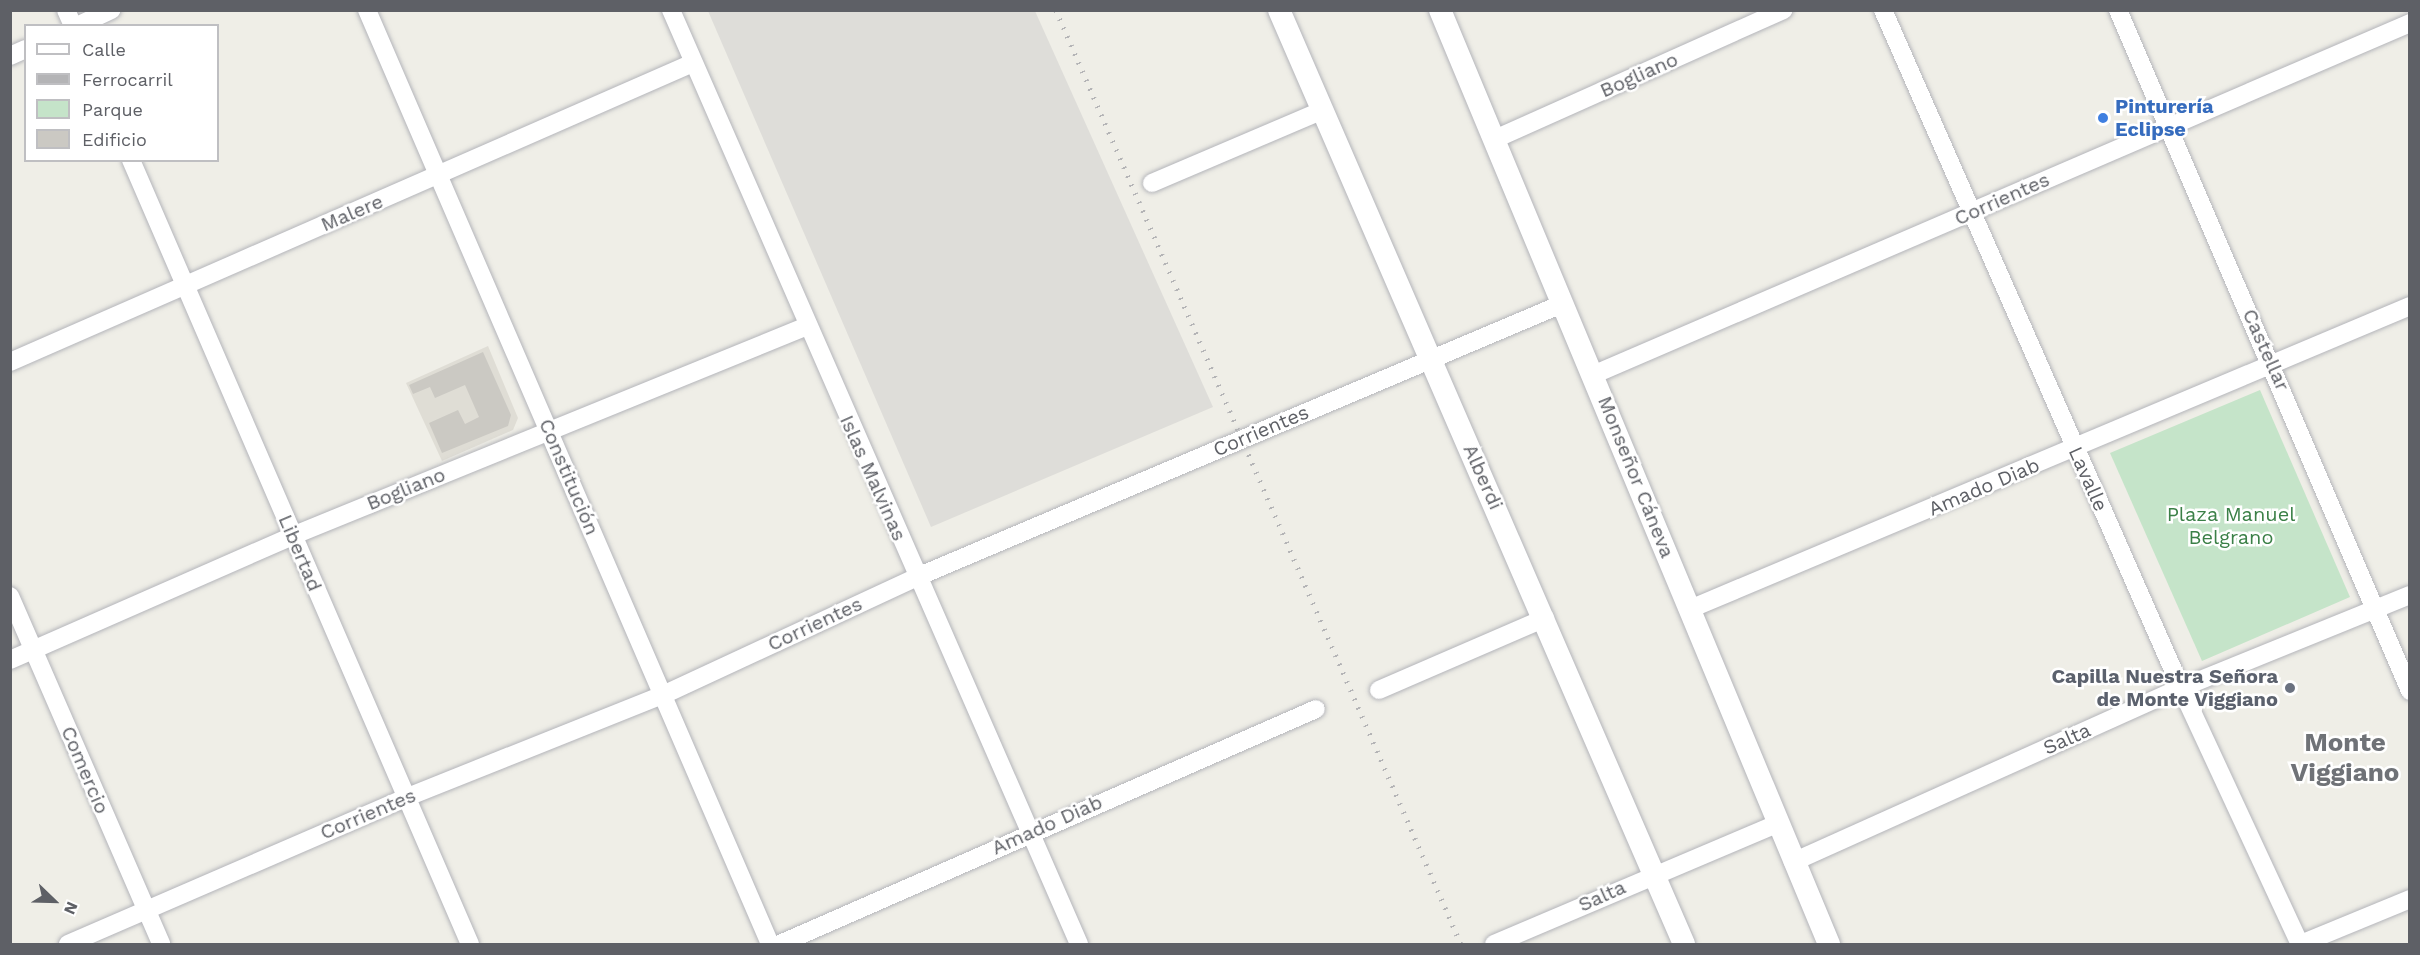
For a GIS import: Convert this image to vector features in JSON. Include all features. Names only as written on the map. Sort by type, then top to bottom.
[{"type":"street","points":[[66,10],[74,24]]},
{"type":"street","points":[[80,24],[112,10]]},
{"type":"street","name":"Constitución","points":[[367,10],[770,945]]},
{"type":"street","name":"Islas Malvinas","points":[[671,10],[806,327],[1078,945]]},
{"type":"street","name":"Alberdi","points":[[1279,10],[1545,618],[1684,945]]},
{"type":"street","name":"Monseñor Cáneva","points":[[1440,10],[1562,304],[1595,374],[1777,824],[1829,945]]},
{"type":"street","name":"Bogliano","points":[[1495,139],[1784,10]]},
{"type":"street","name":"Lavalle","points":[[1883,10],[2181,688],[2300,945]]},
{"type":"street","name":"Castellar","points":[[2118,10],[2165,125],[2273,364],[2409,691]]},
{"type":"street","name":"Corrientes","points":[[1595,374],[1971,213],[2165,125],[2409,23]]},
{"type":"street","points":[[10,56],[24,50]]},
{"type":"street","name":"Malere","points":[[10,362],[693,63]]},
{"type":"street","points":[[1152,183],[1323,110]]},
{"type":"street","name":"Libertad","points":[[132,162],[470,945]]},
{"type":"street","name":"Corrientes","points":[[68,945],[405,798],[663,695],[917,577],[1562,304]]},
{"type":"street","name":"Amado Diab","points":[[1690,609],[2075,449],[2409,306]]},
{"type":"street","name":"Bogliano","points":[[10,660],[292,536],[806,327]]},
{"type":"street","name":"Salta","points":[[1793,862],[2181,688],[2409,595]]},
{"type":"street","name":"Comercio","points":[[10,596],[161,945]]},
{"type":"street","points":[[1379,690],[1545,618]]},
{"type":"street","name":"Amado Diab","points":[[780,945],[1029,832],[1316,710]]},
{"type":"street","name":"Salta","points":[[1494,944],[1653,873],[1777,824]]},
{"type":"street","points":[[2300,945],[2409,899]]},
{"type":"shaded area","points":[[708,11],[1035,11],[1213,407],[931,527]]},
{"type":"shaded area","points":[[488,346],[518,418],[513,430],[442,461],[406,383]]},
{"type":"green space","name":"Plaza Manuel Belgrano","points":[[2260,390],[2350,597],[2202,661],[2110,453]]},
{"type":"building","points":[[483,352],[511,415],[508,426],[442,453],[429,423],[458,410],[465,424],[479,417],[465,385],[435,398],[430,387],[413,394],[409,385]]},
{"type":"railway","points":[[1056,10],[1461,944]]},
{"type":"place","name":"Pinturería Eclipse","points":[[2103,118]]},
{"type":"place","name":"Capilla Nuestra Señora de Monte Viggiano","points":[[2290,688]]},
{"type":"district","name":"Monte Viggiano","points":[[2345,758]]}]
